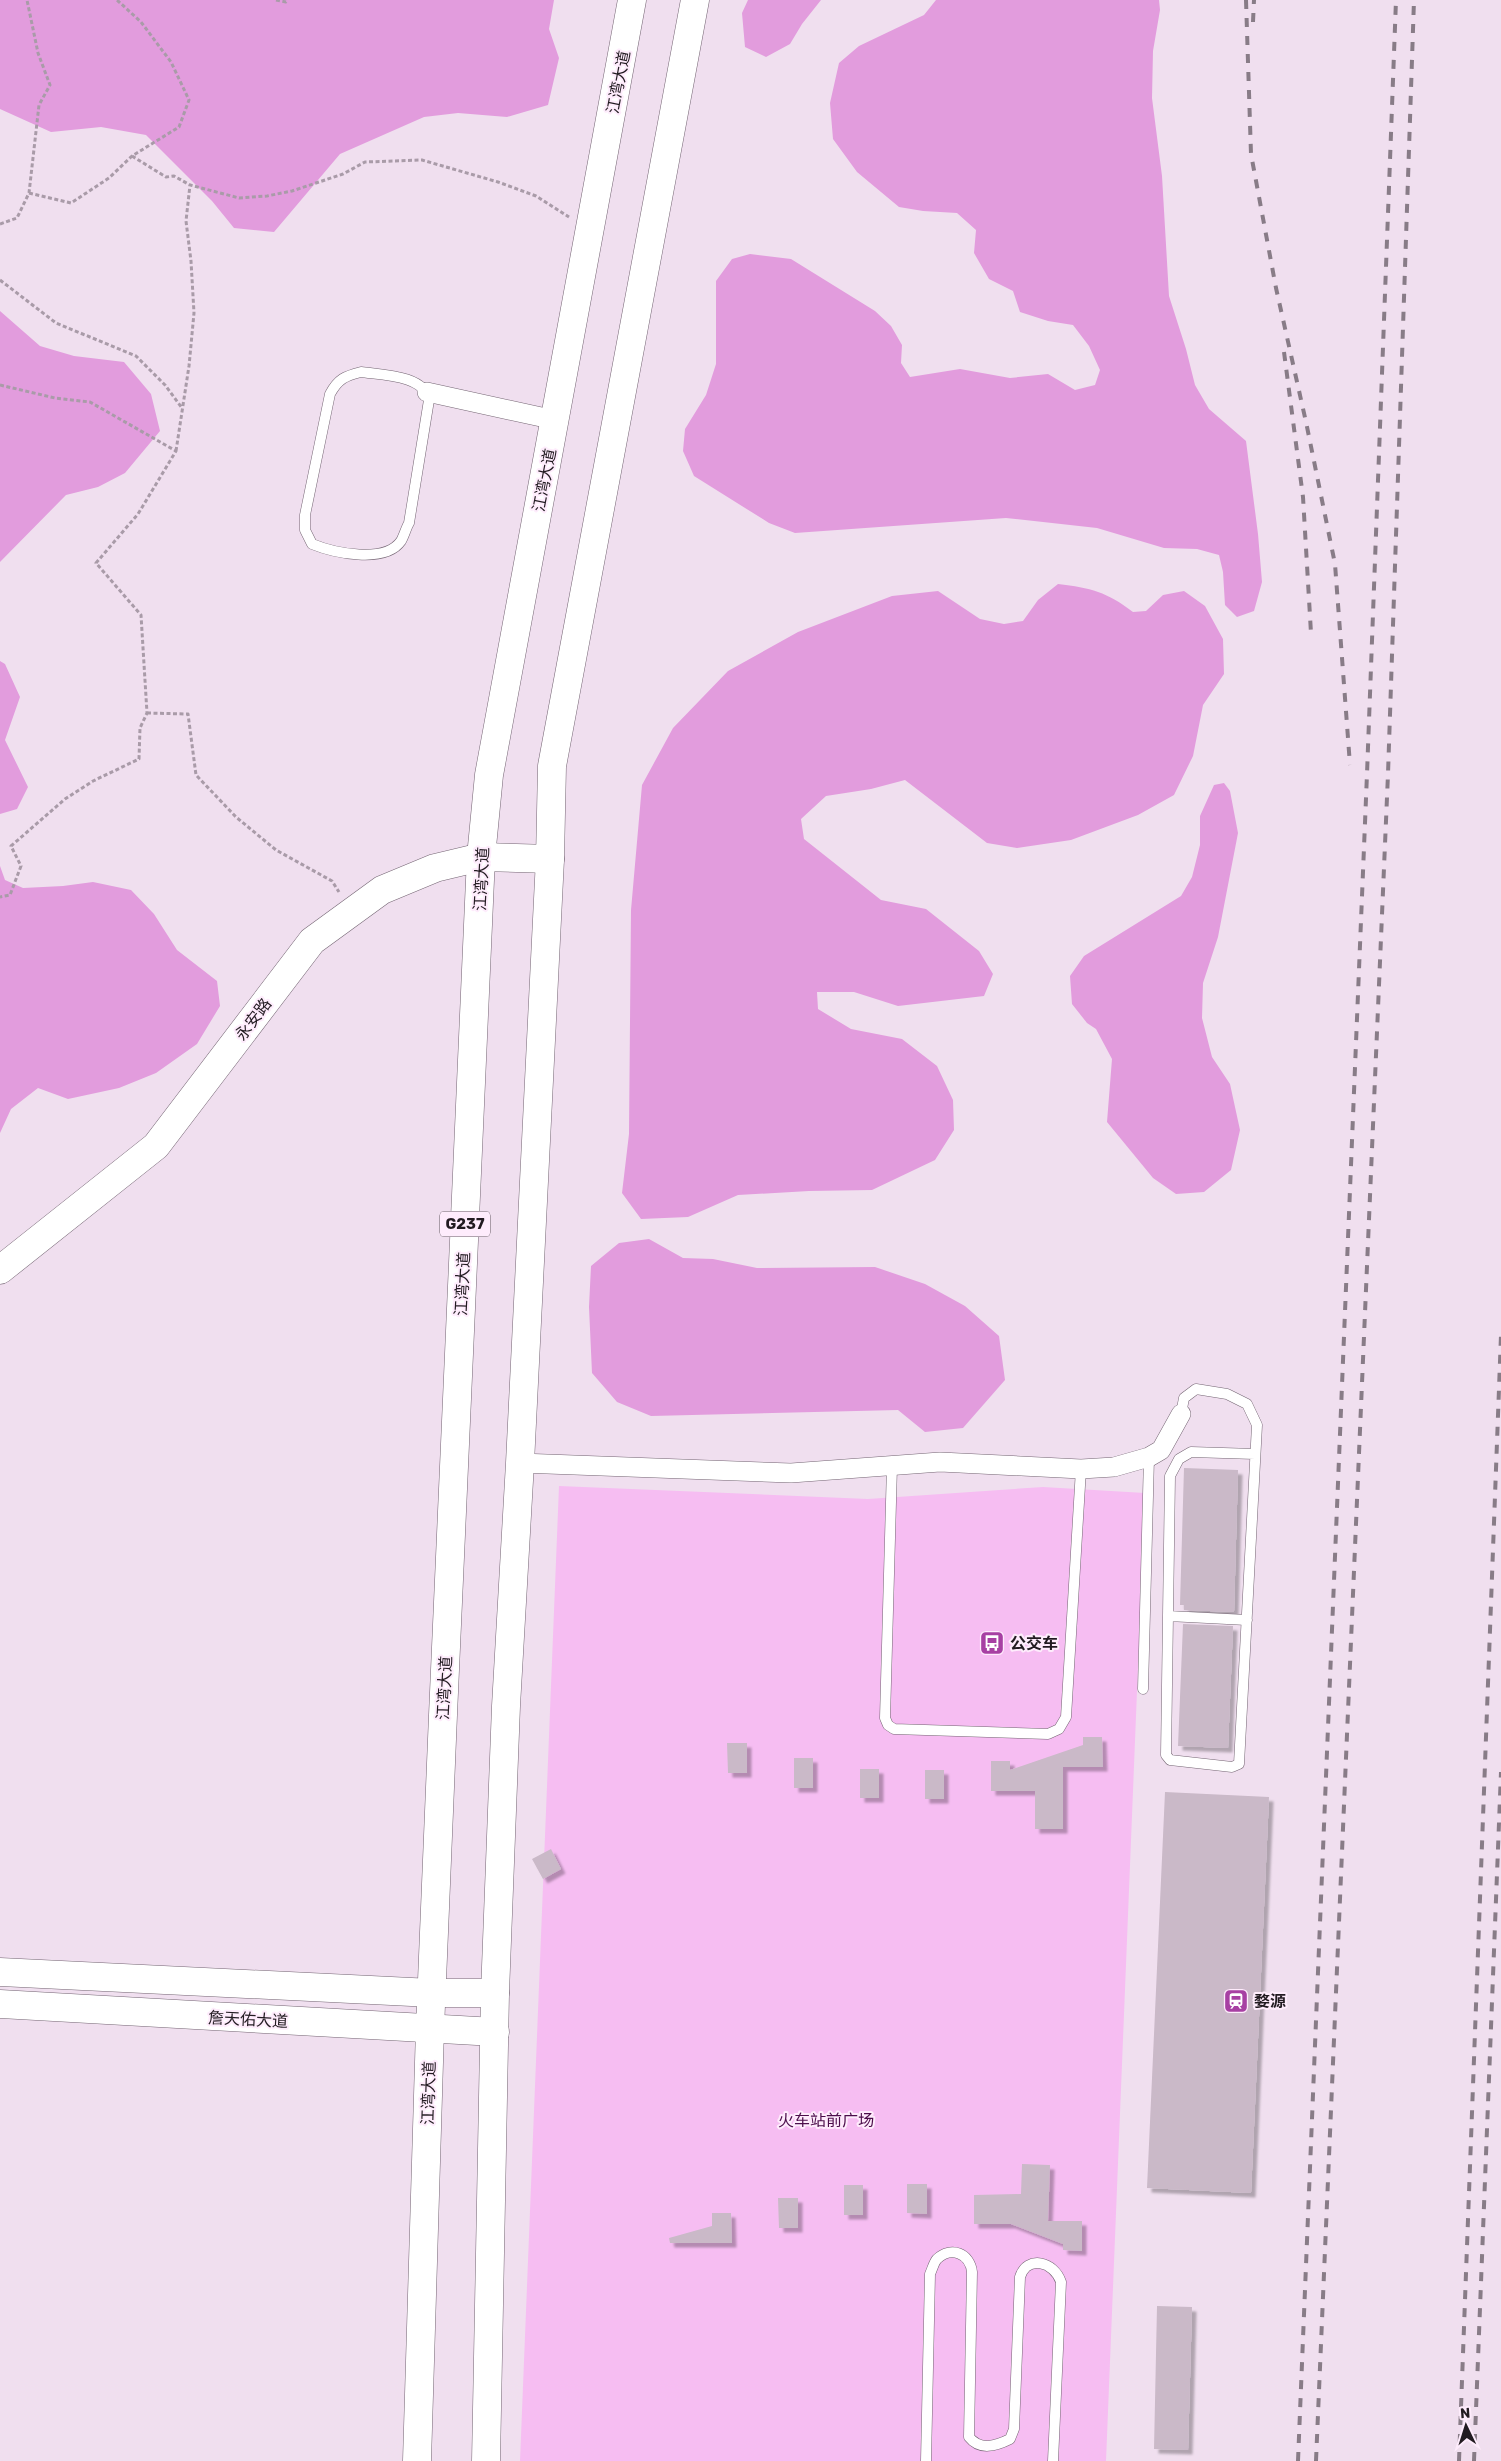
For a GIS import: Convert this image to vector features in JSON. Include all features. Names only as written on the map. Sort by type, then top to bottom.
[{"type":"main road","name":"江湾大道","points":[[417,2461],[430,2029],[481,857],[489,775],[632,0]]},
{"type":"main road","points":[[486,2461],[496,1993],[506,1706],[550,859],[552,766],[695,0]]},
{"type":"main road","name":"永安路","points":[[0,1270],[156,1146],[312,941],[382,890],[435,868],[481,857],[550,859]]},
{"type":"main road","points":[[0,1972],[432,1993],[496,1993]]},
{"type":"main road","name":"詹天佑大道","points":[[0,2004],[495,2032]]},
{"type":"street","points":[[427,392],[555,420]]},
{"type":"street","points":[[520,1463],[791,1473],[940,1462],[1081,1469],[1114,1467],[1149,1457],[1162,1450],[1180,1414]]},
{"type":"lane","points":[[361,372],[388,375],[409,381],[421,385],[427,392],[428,408],[412,504],[408,523],[401,541],[389,550],[374,555],[326,549],[312,544],[305,530],[305,516],[330,394],[336,383],[344,376],[361,372]]},
{"type":"lane","points":[[1180,1414],[1184,1398],[1196,1390],[1227,1394],[1247,1404],[1256,1424],[1255,1454],[1247,1620],[1239,1764],[1232,1767],[1170,1760],[1166,1755],[1170,1476],[1180,1459],[1191,1452],[1255,1454]]},
{"type":"lane","points":[[1143,1689],[1149,1457]]},
{"type":"lane","points":[[892,1466],[885,1718],[888,1725],[894,1729],[1048,1734],[1059,1729],[1066,1717],[1081,1469]]},
{"type":"lane","points":[[1168,1616],[1247,1620]]},
{"type":"lane","points":[[926,2461],[930,2274],[937,2259],[947,2254],[959,2253],[966,2256],[971,2263],[972,2272],[969,2437],[974,2444],[984,2446],[996,2446],[1010,2439],[1014,2428],[1020,2277],[1022,2269],[1028,2265],[1046,2264],[1057,2271],[1061,2282],[1053,2461]]},
{"type":"path","points":[[0,224],[17,218],[30,193],[40,105],[50,85],[38,53],[27,0]]},
{"type":"path","points":[[30,193],[71,203],[109,178],[132,156],[179,127],[189,100],[171,62],[141,22],[117,0]]},
{"type":"path","points":[[276,0],[286,2],[288,0]]},
{"type":"path","points":[[132,156],[166,177],[174,176],[190,185],[239,198],[267,196],[292,191],[343,174],[365,162],[422,160],[498,182],[536,196],[590,231]]},
{"type":"path","points":[[0,897],[10,895],[21,866],[11,846],[65,799],[93,781],[139,759],[140,728],[148,713],[141,615],[96,563],[138,514],[176,451],[194,313],[186,221],[190,185]]},
{"type":"path","points":[[0,280],[56,323],[136,356],[165,385],[182,409]]},
{"type":"path","points":[[0,385],[55,398],[90,402],[176,451]]},
{"type":"path","points":[[148,713],[188,714],[196,775],[236,818],[276,850],[332,881],[353,911]]},
{"type":"green space","name":"火车站前广场","points":[[559,1486],[868,1499],[1043,1487],[1145,1493],[1106,2461],[520,2461]]},
{"type":"shaded area","points":[[0,0],[554,0],[549,29],[559,58],[548,105],[507,117],[458,113],[424,117],[340,154],[274,232],[234,228],[212,201],[146,135],[101,127],[51,132],[0,109]]},
{"type":"shaded area","points":[[748,0],[821,0],[802,24],[790,44],[766,57],[745,47],[742,13]]},
{"type":"shaded area","points":[[936,0],[1159,0],[1160,10],[1153,51],[1152,98],[1162,176],[1169,296],[1195,385],[1209,409],[1246,441],[1262,582],[1254,611],[1237,617],[1225,605],[1223,572],[1219,555],[1197,549],[1164,548],[1097,528],[1006,518],[795,533],[769,523],[694,476],[683,451],[685,429],[706,395],[716,364],[716,281],[732,259],[750,254],[791,259],[875,311],[891,326],[902,345],[901,363],[910,377],[960,369],[1010,378],[1048,374],[1075,390],[1095,385],[1100,370],[1089,346],[1073,325],[1048,321],[1020,312],[1013,291],[989,279],[974,253],[976,230],[957,213],[923,211],[899,207],[857,172],[833,139],[830,103],[839,63],[859,46],[924,15]]},
{"type":"shaded area","points":[[0,311],[40,346],[74,356],[124,362],[151,394],[160,431],[125,473],[98,487],[66,495],[0,562]]},
{"type":"shaded area","points":[[1058,584],[1080,587],[1107,595],[1133,612],[1146,611],[1163,595],[1184,591],[1205,606],[1223,639],[1224,674],[1203,705],[1193,756],[1174,795],[1138,815],[1071,840],[1017,848],[987,843],[905,780],[871,789],[826,796],[801,819],[804,839],[881,900],[926,909],[979,951],[993,974],[984,996],[898,1006],[854,992],[817,992],[818,1009],[851,1029],[902,1039],[937,1066],[953,1100],[954,1130],[935,1160],[872,1190],[738,1195],[688,1217],[641,1219],[622,1193],[629,1134],[631,910],[642,785],[673,728],[728,671],[798,632],[892,596],[938,591],[980,619],[1004,624],[1023,621],[1038,600]]},
{"type":"shaded area","points":[[0,661],[5,664],[20,697],[5,740],[28,787],[17,809],[0,814]]},
{"type":"shaded area","points":[[1224,783],[1230,791],[1238,833],[1218,937],[1203,983],[1202,1018],[1212,1057],[1230,1084],[1240,1130],[1231,1170],[1204,1192],[1176,1194],[1153,1178],[1107,1122],[1112,1059],[1096,1029],[1087,1023],[1072,1004],[1070,976],[1084,956],[1181,896],[1192,877],[1200,845],[1200,816],[1214,785]]},
{"type":"shaded area","points":[[0,866],[5,880],[23,888],[93,882],[131,890],[154,914],[177,950],[217,981],[220,1006],[197,1044],[156,1073],[119,1088],[68,1099],[38,1088],[11,1109],[0,1133]]},
{"type":"shaded area","points":[[649,1239],[683,1258],[713,1259],[757,1268],[875,1267],[925,1284],[965,1306],[999,1336],[1005,1380],[963,1428],[925,1432],[898,1410],[651,1416],[617,1402],[592,1373],[589,1307],[591,1266],[619,1243]]},
{"type":"building","points":[[1184,1468],[1238,1470],[1234,1612],[1184,1610],[1184,1605],[1180,1605]]},
{"type":"building","points":[[1183,1624],[1233,1626],[1228,1748],[1178,1746]]},
{"type":"building","points":[[1083,1737],[1102,1737],[1103,1767],[1063,1767],[1063,1829],[1035,1829],[1035,1791],[991,1791],[991,1761],[1010,1761],[1010,1770],[1083,1745]]},
{"type":"building","points":[[727,1743],[747,1743],[747,1773],[728,1773]]},
{"type":"building","points":[[794,1758],[813,1758],[813,1788],[794,1788]]},
{"type":"building","points":[[860,1769],[879,1769],[879,1798],[860,1798]]},
{"type":"building","points":[[925,1770],[944,1770],[944,1799],[925,1799]]},
{"type":"building","points":[[1165,1792],[1269,1797],[1251,2193],[1147,2188]]},
{"type":"building","points":[[551,1849],[561,1869],[543,1879],[532,1859]]},
{"type":"building","points":[[1022,2164],[1050,2165],[1048,2221],[1082,2221],[1082,2251],[1063,2250],[1063,2244],[1011,2224],[974,2224],[974,2195],[1021,2194]]},
{"type":"building","points":[[907,2184],[927,2184],[927,2214],[907,2213]]},
{"type":"building","points":[[844,2185],[863,2185],[863,2215],[844,2215]]},
{"type":"building","points":[[778,2198],[798,2198],[798,2228],[779,2228]]},
{"type":"building","points":[[712,2213],[731,2213],[732,2243],[670,2243],[669,2238],[712,2226]]},
{"type":"building","points":[[1157,2306],[1192,2307],[1188,2450],[1154,2449]]},
{"type":"railway","points":[[1246,0],[1251,154],[1276,288],[1335,564],[1350,765]]},
{"type":"railway","points":[[1253,22],[1254,0]]},
{"type":"railway","points":[[1298,2461],[1367,774],[1396,0]]},
{"type":"railway","points":[[1316,2461],[1388,774],[1414,0]]},
{"type":"railway","points":[[1284,352],[1303,497],[1311,633]]},
{"type":"railway","points":[[1459,2461],[1501,1335]]},
{"type":"railway","points":[[1474,2461],[1501,1772]]},
{"type":"place","name":"公交车","points":[[992,1643]]},
{"type":"place","name":"婺源","points":[[1236,2001]]}]
